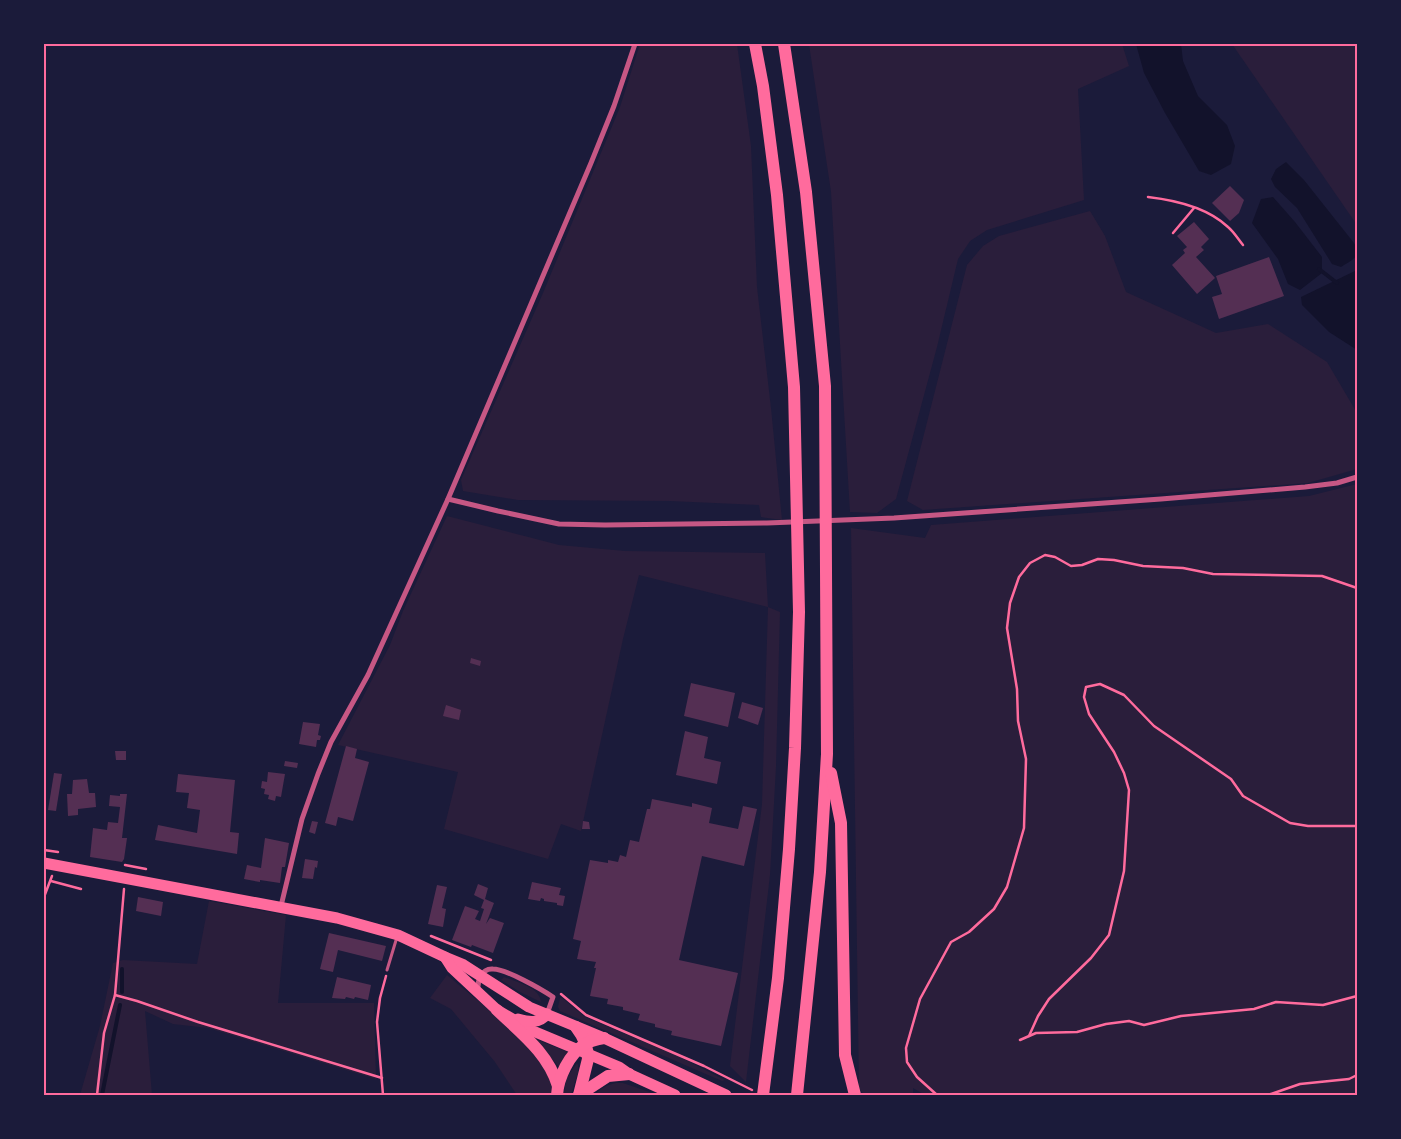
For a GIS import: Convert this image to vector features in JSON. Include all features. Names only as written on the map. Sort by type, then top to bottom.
[{"type":"highway","points":[[755,44],[763,86],[777,195],[794,387],[799,612],[795,748],[789,849],[778,978],[763,1095]]},
{"type":"highway","points":[[784,44],[806,192],[824,386],[827,754],[820,872],[797,1095]]},
{"type":"highway","points":[[827,754],[841,823],[845,1055],[855,1095]]},
{"type":"highway","points":[[497,1010],[541,1053],[552,1070],[558,1091]]},
{"type":"highway","points":[[576,1027],[588,1059],[579,1095]]},
{"type":"highway","points":[[558,1091],[566,1067],[584,1049],[604,1038]]},
{"type":"highway","points":[[579,1095],[608,1076],[630,1074]]},
{"type":"main road","points":[[44,863],[281,906],[337,918],[398,935],[445,958],[462,964],[529,1006],[604,1038],[726,1095]]},
{"type":"main road","points":[[445,958],[452,968],[497,1010],[533,1031],[584,1049],[630,1074],[675,1095]]},
{"type":"main road","points":[[509,1017],[536,1022],[542,1020],[547,1014]]},
{"type":"street","points":[[281,906],[302,819],[331,742],[368,675],[448,499],[594,155],[614,106],[635,44]]},
{"type":"street","points":[[448,499],[559,524],[767,523],[958,514],[1305,487],[1338,483],[1357,477]]},
{"type":"street","points":[[478,993],[481,975],[486,970],[494,968],[537,987],[553,997],[547,1014]]},
{"type":"lane","points":[[387,970],[398,935]]},
{"type":"path","points":[[1148,198],[1172,200],[1194,208],[1227,226],[1243,245]]},
{"type":"path","points":[[1173,233],[1194,208]]},
{"type":"path","points":[[938,1095],[918,1077],[907,1062],[906,1048],[920,999],[951,942],[969,932],[994,909],[1007,887],[1024,828],[1026,759],[1018,721],[1017,689],[1008,628],[1010,603],[1019,578],[1030,563],[1045,555],[1055,557],[1071,566],[1082,565],[1098,559],[1114,560],[1143,566],[1183,568],[1213,574],[1322,576],[1357,588]]},
{"type":"path","points":[[1029,1036],[1038,1016],[1049,999],[1091,958],[1109,935],[1124,870],[1129,790],[1114,752],[1089,714],[1084,697],[1086,687],[1100,684],[1124,695],[1154,726],[1231,779],[1243,796],[1290,823],[1308,826],[1357,826]]},
{"type":"path","points":[[44,897],[45,888],[51,881],[81,889]]},
{"type":"path","points":[[97,1095],[104,1033],[115,995],[123,896],[119,895]]},
{"type":"path","points":[[383,1095],[376,1022],[387,970]]},
{"type":"path","points":[[115,995],[382,1078]]},
{"type":"path","points":[[1020,1040],[1036,1033],[1078,1032],[1106,1024],[1129,1021],[1144,1025],[1181,1016],[1254,1009],[1276,1002],[1323,1005],[1357,996]]},
{"type":"path","points":[[582,1012],[743,1085]]},
{"type":"path","points":[[1268,1095],[1300,1084],[1349,1079],[1357,1075]]},
{"type":"shaded area","points":[[640,44],[737,44],[751,146],[757,287],[782,520],[761,517],[759,505],[670,501],[518,500],[463,491],[461,480],[543,293],[620,107]]},
{"type":"shaded area","points":[[809,44],[1122,44],[1129,66],[1078,89],[1084,200],[987,230],[970,241],[958,259],[937,347],[896,499],[877,513],[850,512],[831,192]]},
{"type":"shaded area","points":[[1136,44],[1181,44],[1183,61],[1198,96],[1227,125],[1235,146],[1231,164],[1211,175],[1199,171],[1144,73]]},
{"type":"shaded area","points":[[1232,44],[1357,44],[1357,225]]},
{"type":"shaded area","points":[[1286,162],[1304,180],[1354,243],[1357,252],[1355,258],[1341,267],[1332,264],[1297,208],[1275,187],[1271,179],[1276,169]]},
{"type":"shaded area","points":[[1273,197],[1322,257],[1322,273],[1300,290],[1288,284],[1278,259],[1252,223],[1261,199]]},
{"type":"shaded area","points":[[1090,211],[1105,236],[1126,292],[1216,333],[1268,324],[1327,362],[1357,413],[1357,469],[1308,483],[923,510],[907,501],[967,265],[983,246],[999,236]]},
{"type":"shaded area","points":[[1357,270],[1357,350],[1329,332],[1302,305],[1301,297]]},
{"type":"shaded area","points":[[1357,484],[1357,1095],[925,1095],[913,1088],[913,1095],[865,1095],[859,1089],[851,528],[925,538],[931,525],[1309,496]]},
{"type":"shaded area","points":[[447,516],[559,545],[625,551],[765,553],[768,607],[639,575],[581,831],[561,824],[548,859],[444,829],[458,772],[338,745],[390,645],[403,611]]},
{"type":"shaded area","points":[[768,607],[780,612],[776,767],[770,875],[746,1082],[730,1066],[762,804]]},
{"type":"shaded area","points":[[209,901],[286,915],[278,1003],[374,1003],[376,1079],[208,1028],[173,1024],[145,1011],[152,1095],[80,1095],[100,1026],[113,963],[123,960],[197,964]]},
{"type":"shaded area","points":[[447,975],[506,1024],[533,1050],[552,1083],[552,1095],[517,1095],[495,1062],[451,1009],[430,998]]},
{"type":"shaded area","points":[[504,977],[532,989],[540,997],[541,1002],[501,980]]},
{"type":"shaded area","points":[[560,998],[585,1017],[678,1056],[725,1080],[722,1081],[560,1011],[558,1007]]},
{"type":"shaded area","points":[[538,1040],[568,1052],[559,1067],[537,1042]]},
{"type":"shaded area","points":[[577,1063],[578,1073],[571,1095],[563,1095],[567,1077]]},
{"type":"shaded area","points":[[623,1083],[658,1095],[595,1095],[604,1087]]},
{"type":"building","points":[[1230,186],[1244,200],[1239,213],[1230,221],[1212,203]]},
{"type":"building","points":[[1194,222],[1209,239],[1201,247],[1204,250],[1196,257],[1215,278],[1197,294],[1172,265],[1185,253],[1183,250],[1187,247],[1177,236]]},
{"type":"building","points":[[1269,257],[1284,296],[1219,319],[1212,297],[1222,294],[1216,276]]},
{"type":"building","points":[[471,658],[481,661],[480,666],[470,663]]},
{"type":"building","points":[[691,683],[735,693],[728,727],[684,716]]},
{"type":"building","points":[[742,702],[763,708],[758,725],[738,718]]},
{"type":"building","points":[[446,705],[461,710],[459,720],[443,716]]},
{"type":"building","points":[[303,722],[320,724],[318,735],[321,736],[320,740],[317,740],[316,747],[299,744]]},
{"type":"building","points":[[685,731],[708,737],[704,758],[721,762],[717,784],[676,775]]},
{"type":"building","points":[[346,746],[357,749],[355,758],[369,762],[353,821],[338,817],[336,826],[325,823]]},
{"type":"building","points":[[115,751],[126,751],[126,760],[116,760]]},
{"type":"building","points":[[285,761],[298,763],[297,768],[284,766]]},
{"type":"building","points":[[268,772],[285,774],[281,797],[276,796],[275,801],[268,799],[269,795],[264,794],[265,789],[261,788],[262,781],[267,782]]},
{"type":"building","points":[[54,773],[62,774],[56,811],[48,810]]},
{"type":"building","points":[[178,774],[235,780],[230,832],[239,833],[237,854],[155,840],[158,825],[197,833],[200,810],[187,808],[189,793],[176,792]]},
{"type":"building","points":[[87,779],[89,793],[95,793],[96,807],[78,809],[78,815],[68,816],[67,794],[72,794],[73,780]]},
{"type":"building","points":[[120,794],[127,794],[122,838],[127,838],[124,859],[122,862],[90,857],[93,828],[107,830],[108,822],[118,823],[120,807],[109,806],[110,795],[120,796]]},
{"type":"building","points":[[652,799],[692,807],[692,803],[712,808],[709,823],[738,829],[743,806],[757,809],[744,866],[702,856],[679,960],[738,973],[721,1046],[671,1035],[672,1031],[638,1020],[640,1014],[623,1010],[623,1007],[607,1004],[608,999],[590,996],[596,962],[577,959],[581,941],[573,939],[590,860],[608,863],[608,860],[618,862],[620,855],[626,857],[630,840],[639,842],[647,809],[650,809]]},
{"type":"building","points":[[312,821],[318,822],[315,834],[309,832]]},
{"type":"building","points":[[583,821],[589,822],[590,829],[582,829]]},
{"type":"building","points":[[265,838],[289,843],[285,867],[282,867],[280,883],[244,879],[247,865],[261,868]]},
{"type":"building","points":[[305,859],[318,861],[313,879],[302,878]]},
{"type":"building","points":[[532,882],[561,888],[559,895],[565,896],[563,906],[544,901],[541,898],[540,901],[528,899]]},
{"type":"building","points":[[478,884],[488,888],[485,899],[494,903],[486,924],[490,918],[504,923],[493,953],[452,940],[465,906],[479,911],[475,919],[480,921],[484,909],[481,908],[484,900],[474,895]]},
{"type":"building","points":[[437,885],[447,887],[442,908],[446,909],[443,927],[428,924]]},
{"type":"building","points":[[138,897],[163,902],[161,916],[136,911]]},
{"type":"building","points":[[329,933],[386,946],[382,961],[338,950],[333,972],[320,969]]},
{"type":"building","points":[[337,977],[371,985],[368,1000],[355,997],[354,999],[346,997],[345,999],[332,998]]},
{"type":"waterway","points":[[1319,269],[1337,283]]},
{"type":"waterway","points":[[122,969],[122,992]]},
{"type":"waterway","points":[[102,1095],[120,1005]]}]
